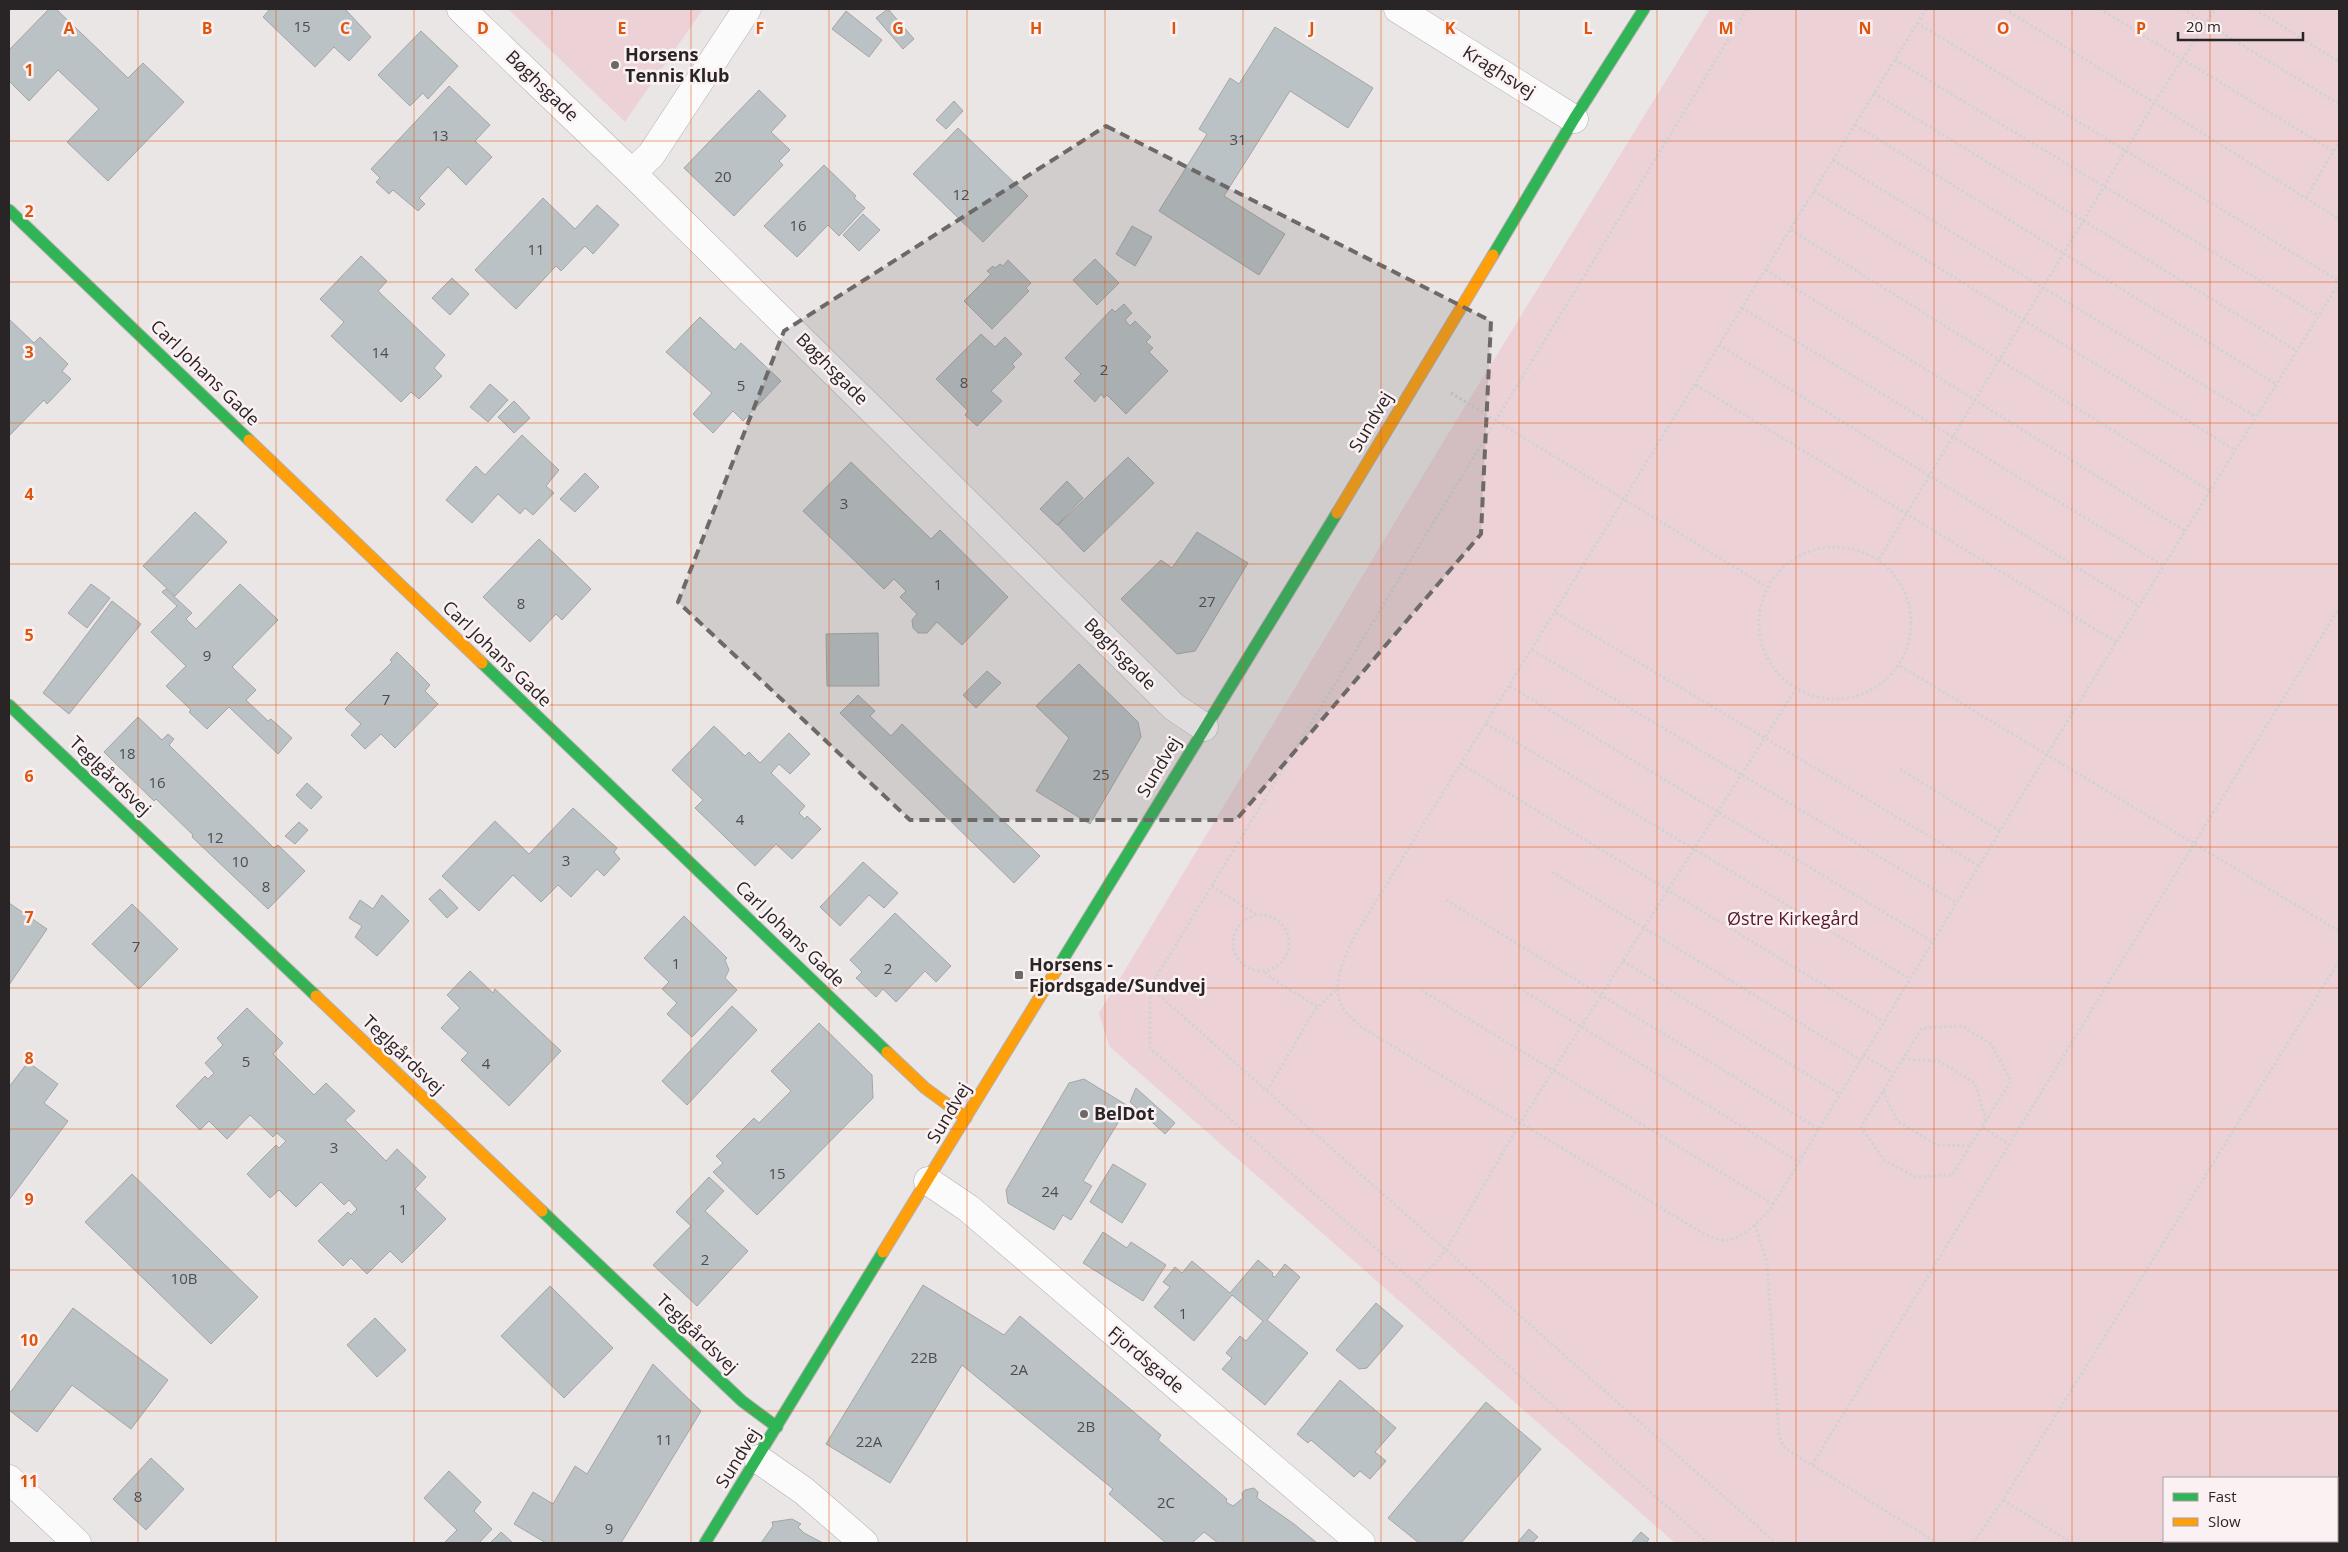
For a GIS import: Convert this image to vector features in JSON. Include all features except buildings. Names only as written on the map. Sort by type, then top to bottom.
[{"type":"street","name":"Bøghsgade","points":[[461,9],[632,173],[1174,707],[1204,727]]},
{"type":"street","points":[[632,173],[651,154],[747,9]]},
{"type":"street","name":"Kraghsvej","points":[[1398,9],[1574,119]]},
{"type":"street","name":"Sundvej","points":[[705,1543],[1421,374],[1574,119],[1644,9]]},
{"type":"street","name":"Carl Johans Gade","points":[[9,210],[918,1081],[966,1118]]},
{"type":"street","name":"Teglgårdsvej","points":[[9,705],[742,1401],[777,1427]]},
{"type":"street","name":"Fjordsgade","points":[[928,1181],[968,1208],[1362,1543]]},
{"type":"street","points":[[758,1459],[804,1491],[864,1543]]},
{"type":"street","points":[[9,1479],[77,1543]]},
{"type":"path","points":[[1708,1543],[1150,1048],[1150,987],[1747,9]]},
{"type":"path","points":[[1917,23],[2339,282],[2047,754],[1773,1204],[1755,1225],[1738,1236],[1724,1241],[1706,1235],[1361,1027],[1342,1007],[1337,988],[1343,960],[1357,932],[1556,613],[1742,308],[1791,230],[1814,191],[1917,23],[1926,9]]},
{"type":"path","points":[[2005,9],[2339,219]]},
{"type":"path","points":[[2100,9],[2333,151]]},
{"type":"path","points":[[2183,9],[2339,104]]},
{"type":"path","points":[[1879,559],[2155,102],[2215,9]]},
{"type":"path","points":[[2255,9],[2339,62]]},
{"type":"path","points":[[1895,60],[2319,316]]},
{"type":"path","points":[[1874,93],[2297,351]]},
{"type":"path","points":[[1855,125],[2276,384]]},
{"type":"path","points":[[2306,198],[2339,142]]},
{"type":"path","points":[[1833,160],[2256,417]]},
{"type":"path","points":[[1814,191],[2235,450]]},
{"type":"path","points":[[1791,230],[2210,491]]},
{"type":"path","points":[[1766,270],[2185,531]]},
{"type":"path","points":[[1742,308],[2164,566]]},
{"type":"path","points":[[1719,346],[2139,606]]},
{"type":"path","points":[[1421,374],[1495,422],[1767,587]]},
{"type":"path","points":[[1696,385],[2116,642]]},
{"type":"path","points":[[1849,547],[1879,559],[1900,580],[1911,608],[1911,638],[1900,666],[1880,686],[1853,699],[1823,700],[1795,690],[1774,670],[1761,644],[1758,615],[1767,587],[1787,562],[1817,548],[1849,547]]},
{"type":"path","points":[[1812,1465],[2339,608]]},
{"type":"path","points":[[1556,613],[1979,866]]},
{"type":"path","points":[[1532,650],[1957,904]]},
{"type":"path","points":[[1900,666],[2339,931]]},
{"type":"path","points":[[1510,686],[1933,942]]},
{"type":"path","points":[[1416,1284],[1446,1250],[1520,1123],[1795,690]]},
{"type":"path","points":[[1486,724],[1910,979]]},
{"type":"path","points":[[1461,764],[1884,1022]]},
{"type":"path","points":[[1900,770],[2000,831]]},
{"type":"path","points":[[1552,872],[1861,1060]]},
{"type":"path","points":[[1212,886],[1258,915]]},
{"type":"path","points":[[1446,900],[1819,1129]]},
{"type":"path","points":[[1258,915],[1271,916],[1282,922],[1288,933],[1290,946],[1286,958],[1277,967],[1265,972],[1252,970],[1241,964],[1234,953],[1233,940],[1236,928],[1246,919],[1258,915]]},
{"type":"path","points":[[1623,960],[1839,1094]]},
{"type":"path","points":[[1973,1543],[2003,1500],[2339,961]]},
{"type":"path","points":[[1265,972],[1271,978],[1318,1007]]},
{"type":"path","points":[[1514,985],[1799,1162]]},
{"type":"path","points":[[1150,987],[1776,1543]]},
{"type":"path","points":[[1266,1091],[1318,1007],[1337,988]]},
{"type":"path","points":[[1421,990],[1773,1204]]},
{"type":"path","points":[[1962,1026],[1991,1044],[2011,1081],[1952,1175],[1916,1177],[1884,1160],[1861,1127],[1893,1074],[1922,1028],[1962,1026]]},
{"type":"path","points":[[1864,1055],[1893,1074]]},
{"type":"path","points":[[1902,1059],[1939,1061],[1975,1084],[1986,1122]]},
{"type":"path","points":[[1883,1091],[1897,1121],[1937,1146],[1970,1146]]},
{"type":"path","points":[[1982,1127],[2009,1144]]},
{"type":"path","points":[[1755,1225],[1767,1263],[1779,1435],[1783,1447],[1937,1543]]},
{"type":"path","points":[[2003,1500],[2072,1543]]},
{"type":"highlighted area","points":[[1106,126],[1491,321],[1481,534],[1236,820],[910,820],[678,602],[784,331]]},
{"type":"green space","name":"Horsens Tennis Klub","points":[[508,9],[703,9],[625,122]]},
{"type":"green space","name":"Østre Kirkegård","points":[[1710,9],[2335,9],[2337,11],[2339,9],[2339,1543],[1675,1543],[1109,1046],[1099,1013],[1445,439]]},
{"type":"traffic: fast","points":[[1493,255],[1574,119],[1644,9]]},
{"type":"traffic: fast","points":[[9,210],[249,440]]},
{"type":"traffic: fast","points":[[1057,969],[1337,513]]},
{"type":"traffic: fast","points":[[482,663],[887,1052]]},
{"type":"traffic: fast","points":[[9,705],[316,996]]},
{"type":"traffic: fast","points":[[542,1211],[742,1401],[777,1427]]},
{"type":"traffic: fast","points":[[705,1543],[883,1252]]},
{"type":"traffic: slow","points":[[1337,513],[1493,255]]},
{"type":"traffic: slow","points":[[249,440],[482,663]]},
{"type":"traffic: slow","points":[[883,1252],[1057,969]]},
{"type":"traffic: slow","points":[[316,996],[542,1211]]},
{"type":"traffic: slow","points":[[887,1052],[925,1088],[966,1118]]},
{"type":"place","name":"Horsens Tennis Klub","points":[[615,65]]},
{"type":"place","name":"Horsens - Fjordsgade/Sundvej","points":[[1019,975]]},
{"type":"place","name":"BelDot","points":[[1084,1114]]}]
